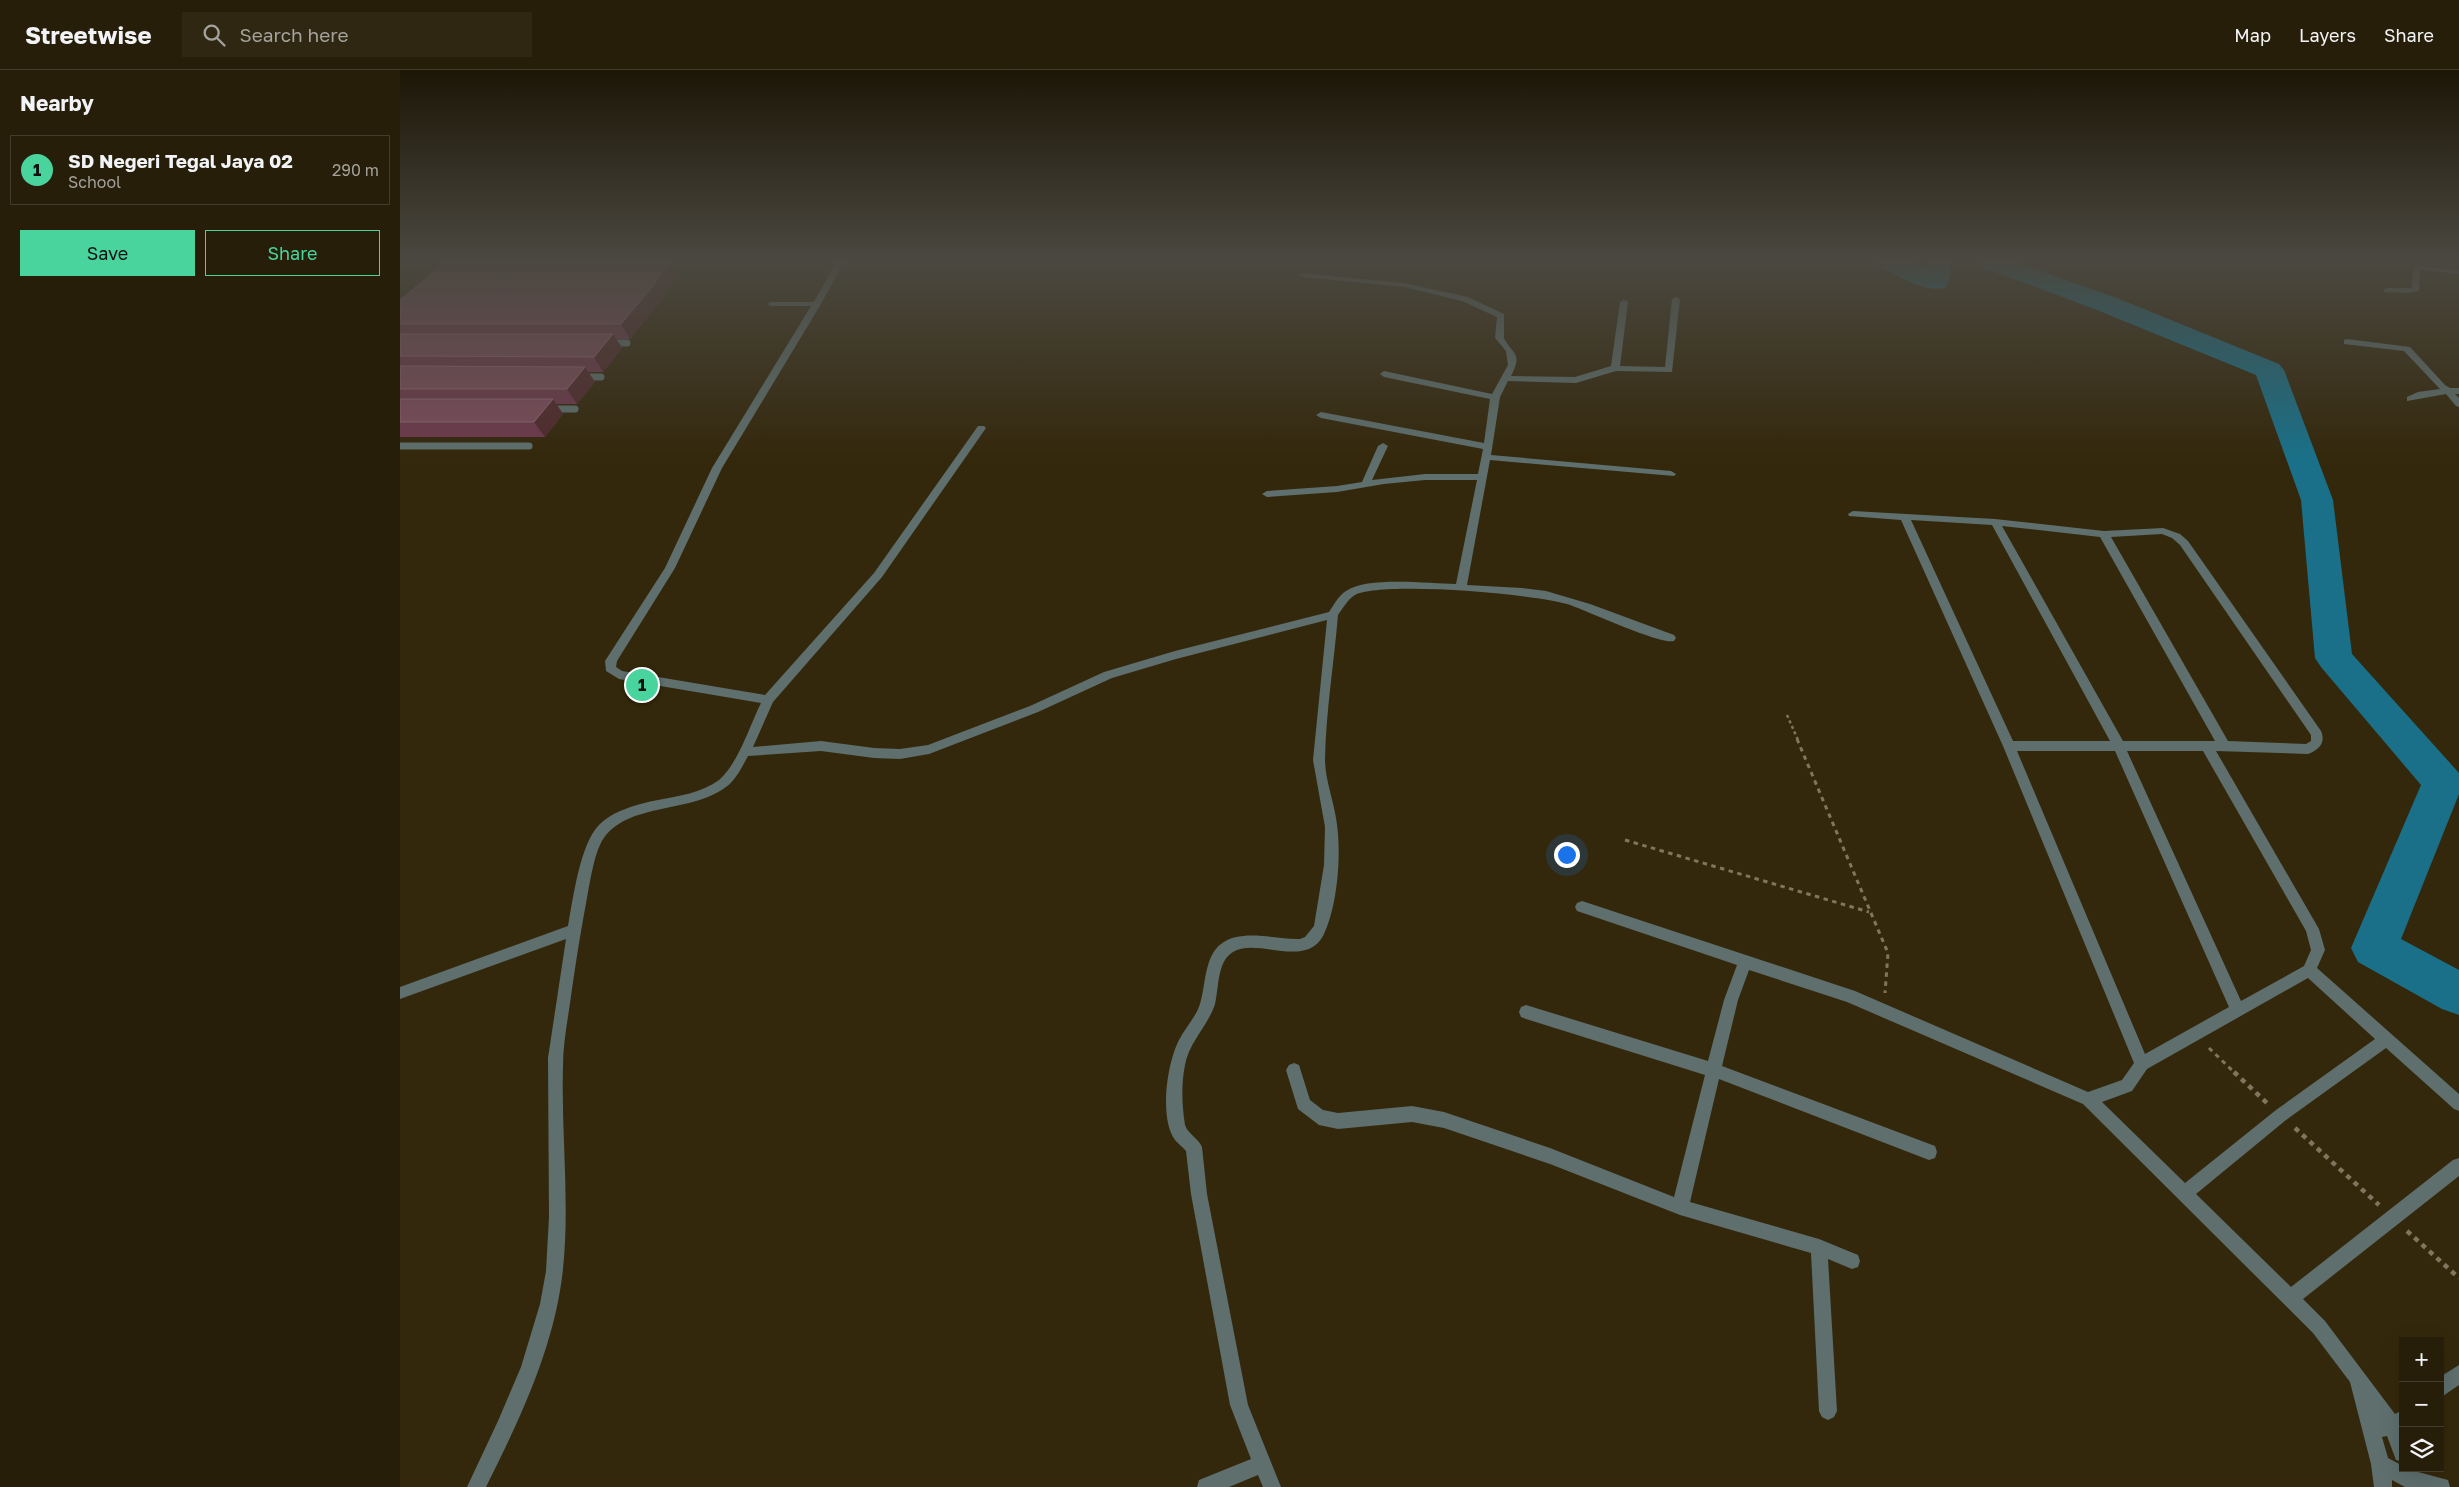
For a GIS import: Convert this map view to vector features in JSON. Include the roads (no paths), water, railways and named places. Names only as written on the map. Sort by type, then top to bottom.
[{"type":"street","points":[[768,700],[619,675],[610,668],[611,661],[670,568],[708,490],[716,468],[803,326]]},
{"type":"street","points":[[1461,588],[1487,452],[1495,397],[1512,365],[1513,358],[1510,350],[1502,344],[1499,337],[1499,326]]},
{"type":"street","points":[[1615,368],[1621,326]]},
{"type":"street","points":[[1504,378],[1576,380],[1615,368],[1670,370],[1674,326]]},
{"type":"street","points":[[2347,342],[2407,349],[2459,404]]},
{"type":"street","points":[[1384,374],[1495,397]]},
{"type":"street","points":[[2410,399],[2418,395],[2459,391]]},
{"type":"street","points":[[1321,415],[1487,452],[1671,474]]},
{"type":"street","points":[[476,1487],[528,1376],[540,1342],[552,1283],[557,1238],[555,1066],[573,930],[593,845],[600,832],[609,823],[623,814],[708,792],[722,784],[731,774],[744,752],[768,700],[874,580],[981,428]]},
{"type":"street","points":[[1365,485],[1383,446]]},
{"type":"street","points":[[1267,494],[1365,485],[1425,477],[1482,477]]},
{"type":"street","points":[[1853,514],[1995,522],[2104,534],[2163,531],[2176,536],[2184,543],[2317,734],[2317,743],[2308,749],[2224,746],[2009,746]]},
{"type":"street","points":[[1905,518],[2009,746],[2142,1064]]},
{"type":"street","points":[[1995,522],[2119,746],[2238,1010]]},
{"type":"street","points":[[2104,534],[2224,746]]},
{"type":"street","points":[[1272,1487],[1239,1405],[1199,1194],[1194,1147],[1181,1135],[1175,1108],[1177,1068],[1184,1045],[1201,1021],[1212,990],[1216,958],[1230,946],[1244,942],[1291,946],[1308,943],[1317,935],[1323,922],[1330,862],[1331,828],[1320,783],[1319,760],[1333,615],[1348,594],[1357,590],[1387,586],[1523,592],[1557,597],[1639,629],[1670,638]]},
{"type":"street","points":[[744,752],[821,746],[900,754],[929,749],[1034,709],[1108,675],[1175,655],[1333,615]]},
{"type":"street","points":[[2088,1099],[2127,1086],[2142,1064],[2309,970],[2318,955],[2319,946],[2312,929],[2207,746]]},
{"type":"street","points":[[1582,907],[1850,996],[2088,1099],[2320,1327],[2357,1375],[2398,1423]]},
{"type":"street","points":[[400,993],[573,930]]},
{"type":"street","points":[[1680,1207],[1731,1000],[1745,962]]},
{"type":"street","points":[[2309,970],[2385,1040],[2459,1104]]},
{"type":"street","points":[[1526,1012],[1713,1070],[1929,1152]]},
{"type":"street","points":[[2184,1194],[2281,1115],[2385,1040]]},
{"type":"street","points":[[1294,1070],[1303,1104],[1319,1117],[1338,1121],[1412,1114],[1444,1120],[1550,1156],[1680,1207],[1819,1247],[1852,1261]]},
{"type":"street","points":[[2291,1298],[2459,1166]]},
{"type":"street","points":[[1819,1247],[1828,1411]]},
{"type":"street","points":[[2444,1387],[2459,1374]]},
{"type":"street","points":[[2357,1375],[2380,1464],[2383,1487]]},
{"type":"street","points":[[2371,1428],[2398,1423]]},
{"type":"street","points":[[1206,1487],[1262,1463]]},
{"type":"street","points":[[2380,1464],[2412,1479],[2440,1487]]},
{"type":"lane","points":[[597,343],[627,343]]},
{"type":"lane","points":[[572,376],[601,377]]},
{"type":"lane","points":[[536,409],[574,409]]},
{"type":"lane","points":[[400,446],[529,446]]},
{"type":"waterway","points":[[2161,326],[2269,370],[2317,500],[2334,658],[2443,782],[2374,948],[2459,994]]},
{"type":"place","name":"SD Negeri Tegal Jaya 02","points":[[642,685]]}]
